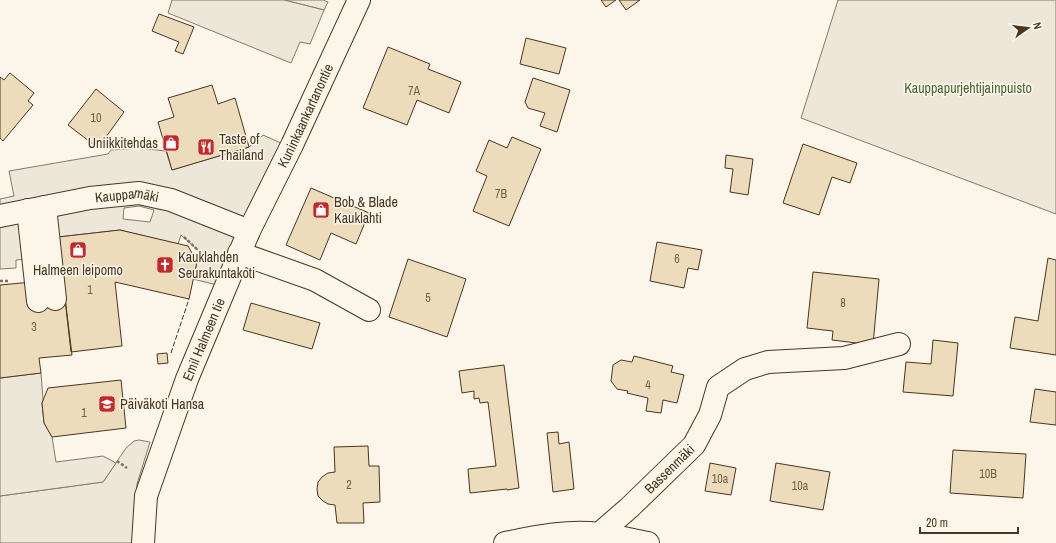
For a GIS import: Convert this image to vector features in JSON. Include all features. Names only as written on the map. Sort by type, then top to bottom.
[{"type":"street","name":"Kuninkaankartanontie","points":[[249,231],[292,145],[359,0]]},
{"type":"street","name":"Kauppamäki","points":[[0,216],[90,198],[140,193],[171,200],[249,231]]},
{"type":"street","points":[[37,209],[47,300]]},
{"type":"street","name":"Emil Halmeen tie","points":[[143,543],[146,496],[186,379],[249,231]]},
{"type":"street","points":[[239,253],[315,280],[369,310]]},
{"type":"street","name":"Bassenmäki","points":[[599,534],[629,508],[694,445],[710,415],[718,387],[745,370],[768,362],[844,358],[899,344]]},
{"type":"street","points":[[505,543],[571,533],[599,534],[648,543]]},
{"type":"path","points":[[181,234],[201,252]]},
{"type":"green space","points":[[284,0],[323,0],[328,2],[324,10]]},
{"type":"green space","name":"Kauppapurjehtijainpuisto","points":[[838,0],[1056,0],[1056,214],[801,118]]},
{"type":"green space","points":[[139,440],[150,442],[137,484],[134,543],[0,543],[0,496],[103,482],[126,448],[134,441]]},
{"type":"shaded area","points":[[172,0],[284,0],[324,10],[310,44],[300,42],[291,63],[168,13]]},
{"type":"shaded area","points":[[263,135],[283,144],[217,285],[193,279],[201,253],[181,235],[178,244],[120,230],[58,237],[26,259],[16,260],[16,268],[0,269],[0,199],[14,196],[9,171],[108,154],[111,150],[138,148],[166,151],[172,170],[249,147]],"holes":[[[139,206],[154,210],[150,222],[123,219],[124,208]]]},
{"type":"shaded area","points":[[41,373],[44,423],[52,437],[56,462],[103,456],[116,463],[103,482],[0,496],[0,378]]},
{"type":"building","points":[[601,0],[616,0],[606,7]]},
{"type":"building","points":[[619,0],[640,0],[626,10]]},
{"type":"building","points":[[159,14],[194,27],[183,54],[175,51],[179,42],[152,31]]},
{"type":"building","points":[[526,38],[566,48],[559,74],[520,64]]},
{"type":"building","points":[[388,47],[430,64],[428,69],[461,82],[449,113],[417,100],[407,125],[363,108]]},
{"type":"building","points":[[10,73],[34,93],[28,101],[33,105],[3,141],[0,138],[0,77],[4,80]]},
{"type":"building","points":[[533,78],[570,90],[557,132],[540,126],[545,113],[528,108],[525,102]]},
{"type":"building","points":[[212,85],[218,104],[235,98],[249,147],[172,170],[158,122],[174,117],[168,98]]},
{"type":"building","points":[[96,89],[124,112],[98,148],[68,125]]},
{"type":"building","points":[[512,137],[541,149],[509,226],[473,211],[487,176],[476,171],[489,140],[507,148]]},
{"type":"building","points":[[803,144],[857,163],[850,183],[832,177],[819,215],[783,203]]},
{"type":"building","points":[[726,155],[753,159],[748,195],[730,192],[733,169],[725,168]]},
{"type":"building","points":[[311,188],[369,213],[356,244],[331,233],[320,260],[286,245]]},
{"type":"building","points":[[120,230],[188,246],[197,262],[189,299],[115,282],[122,346],[71,352],[58,237]]},
{"type":"building","points":[[657,242],[702,250],[698,270],[688,268],[684,288],[650,281]]},
{"type":"building","points":[[1048,258],[1056,260],[1056,355],[1010,348],[1015,317],[1038,321]]},
{"type":"building","points":[[408,259],[466,279],[447,337],[389,317]]},
{"type":"building","points":[[813,272],[879,279],[873,345],[832,340],[833,331],[807,328]]},
{"type":"building","points":[[32,282],[65,298],[72,355],[39,358],[41,373],[0,378],[0,285]]},
{"type":"building","points":[[251,303],[320,323],[312,349],[243,330]]},
{"type":"building","points":[[933,340],[958,343],[953,396],[903,392],[906,362],[931,364]]},
{"type":"building","points":[[167,353],[168,363],[158,364],[157,354]]},
{"type":"building","points":[[634,356],[673,366],[671,372],[684,375],[677,403],[663,400],[661,413],[646,411],[648,398],[617,389],[611,381],[613,365],[621,360],[632,362]]},
{"type":"building","points":[[504,365],[519,488],[470,493],[468,469],[496,466],[488,402],[480,403],[479,398],[474,399],[474,391],[462,393],[459,371]]},
{"type":"building","points":[[121,380],[126,428],[52,437],[44,423],[42,403],[48,388]]},
{"type":"building","points":[[1035,389],[1056,392],[1056,425],[1030,422]]},
{"type":"building","points":[[558,432],[559,444],[569,442],[574,489],[553,492],[547,433]]},
{"type":"building","points":[[368,446],[369,466],[379,466],[380,502],[363,503],[364,523],[337,523],[335,505],[328,504],[318,496],[318,482],[328,473],[335,472],[334,447]]},
{"type":"building","points":[[953,450],[1026,454],[1023,498],[950,493]]},
{"type":"building","points":[[710,463],[736,468],[731,495],[705,491]]},
{"type":"building","points":[[776,463],[830,472],[823,510],[770,501]]},
{"type":"fence","points":[[171,353],[189,299]]},
{"type":"place","name":"Uniikkitehdas","points":[[171,143]]},
{"type":"place","name":"Taste of Thailand","points":[[206,147]]},
{"type":"place","name":"Bob & Blade Kauklahti","points":[[321,210]]},
{"type":"place","name":"Halmeen leipomo","points":[[78,250]]},
{"type":"place","name":"Kauklahden Seurakuntakoti","points":[[165,265]]},
{"type":"place","name":"Päiväkoti Hansa","points":[[107,404]]}]
